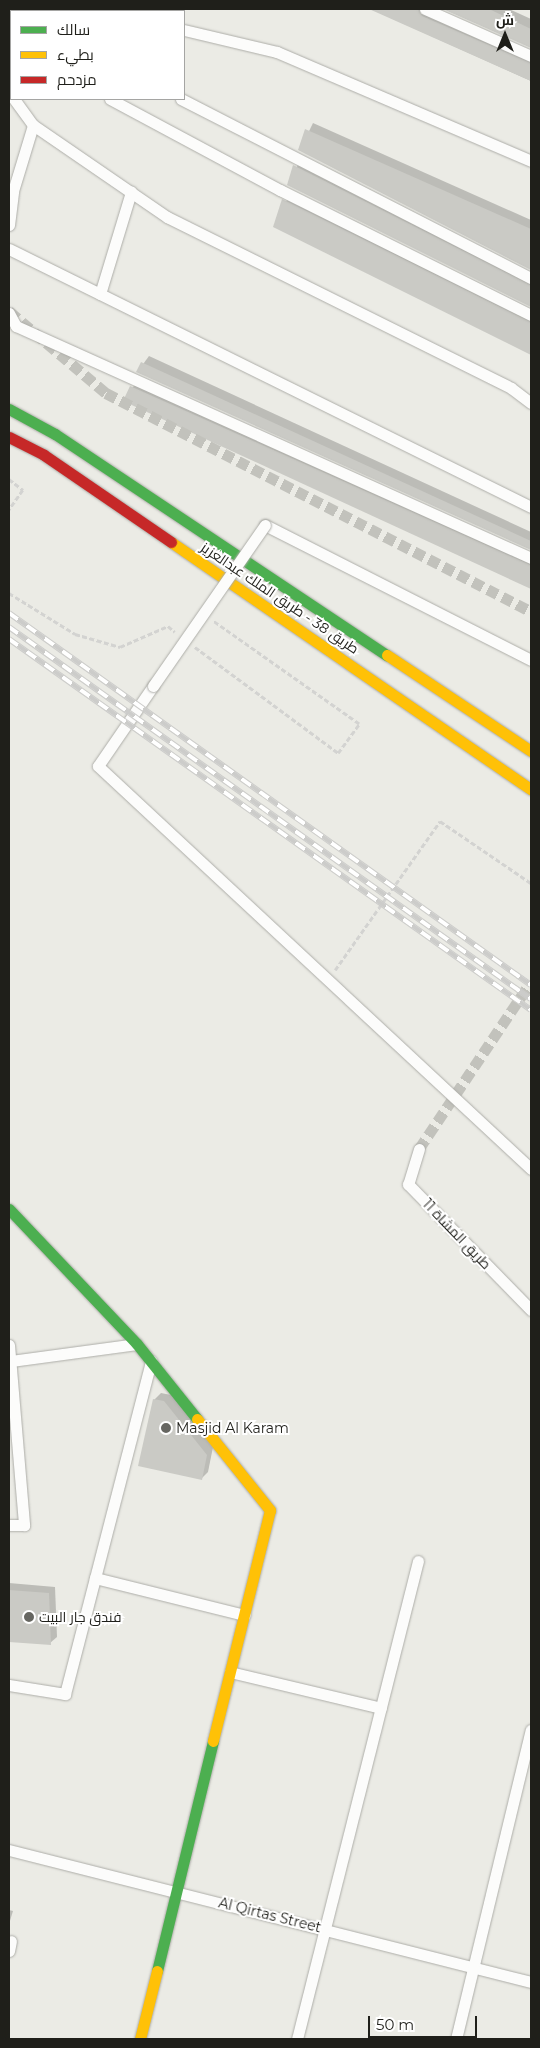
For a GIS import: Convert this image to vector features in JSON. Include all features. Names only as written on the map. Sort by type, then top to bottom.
[{"type":"main road","name":"طريق 38 - طريق الملك عبدالعزيز","points":[[9,409],[56,434],[531,751]]},
{"type":"main road","name":"طريق 38 - طريق الملك عبدالعزيز","points":[[9,437],[44,455],[531,789]]},
{"type":"main road","points":[[9,1209],[137,1344],[270,1510],[140,2039]]},
{"type":"street","points":[[425,9],[531,56]]},
{"type":"street","points":[[185,30],[276,52],[531,161]]},
{"type":"street","points":[[15,100],[33,125],[167,217],[502,383],[531,403]]},
{"type":"street","points":[[112,100],[280,190],[531,315]]},
{"type":"street","points":[[183,100],[308,167],[531,278]]},
{"type":"street","points":[[9,225],[13,191],[33,125]]},
{"type":"street","points":[[100,294],[131,192]]},
{"type":"street","points":[[9,249],[531,507]]},
{"type":"street","points":[[9,313],[16,326],[129,375],[531,558]]},
{"type":"street","points":[[531,660],[265,525],[98,766],[531,1169]]},
{"type":"street","name":"طريق المشاة 11","points":[[419,1149],[408,1184],[531,1310]]},
{"type":"street","points":[[11,1360],[137,1344]]},
{"type":"street","points":[[9,1345],[24,1524],[9,1525]]},
{"type":"street","points":[[9,1685],[65,1694],[151,1361]]},
{"type":"street","points":[[297,2039],[418,1561]]},
{"type":"street","points":[[95,1578],[244,1614]]},
{"type":"street","points":[[230,1672],[380,1708]]},
{"type":"street","points":[[456,2039],[531,1730]]},
{"type":"street","name":"Al Qirtas Street","points":[[9,1850],[325,1928],[531,1982]]},
{"type":"path","points":[[9,480],[23,490],[9,510]]},
{"type":"path","points":[[203,614],[359,724],[338,753]]},
{"type":"path","points":[[328,980],[440,820],[531,883]]},
{"type":"building","points":[[369,9],[418,9],[422,16],[531,63],[531,81]]},
{"type":"building","points":[[443,9],[489,9],[531,29],[531,48]]},
{"type":"building","points":[[305,129],[531,229],[531,270],[298,150]]},
{"type":"building","points":[[293,165],[531,285],[531,307],[287,185]]},
{"type":"building","points":[[282,199],[531,322],[531,355],[273,227]]},
{"type":"building","points":[[141,362],[531,541],[531,550],[136,372]]},
{"type":"building","points":[[130,386],[531,565],[531,589],[123,401]]},
{"type":"building","name":"Masjid Al Karam","points":[[153,1399],[164,1401],[207,1455],[202,1480],[138,1466]]},
{"type":"building","name":"فندق جار البيت","points":[[9,1590],[49,1593],[51,1645],[9,1642]]},
{"type":"tunnel","points":[[9,311],[106,393],[531,611]]},
{"type":"tunnel","points":[[419,1149],[531,982]]},
{"type":"railway","points":[[9,613],[531,985]]},
{"type":"railway","points":[[9,627],[531,999]]},
{"type":"railway","points":[[9,639],[531,1010]]},
{"type":"traffic: fast","points":[[9,409],[55,434],[387,655]]},
{"type":"traffic: fast","points":[[9,1209],[137,1344],[197,1419]]},
{"type":"traffic: fast","points":[[157,1971],[213,1741]]},
{"type":"traffic: slow","points":[[171,542],[531,789]]},
{"type":"traffic: slow","points":[[387,655],[531,751]]},
{"type":"traffic: slow","points":[[197,1419],[270,1510],[213,1741]]},
{"type":"traffic: slow","points":[[140,2039],[157,1971]]},
{"type":"traffic: jam","points":[[9,437],[44,455],[171,542]]},
{"type":"place","name":"Masjid Al Karam","points":[[166,1428]]},
{"type":"place","name":"فندق جار البيت","points":[[29,1617]]}]
